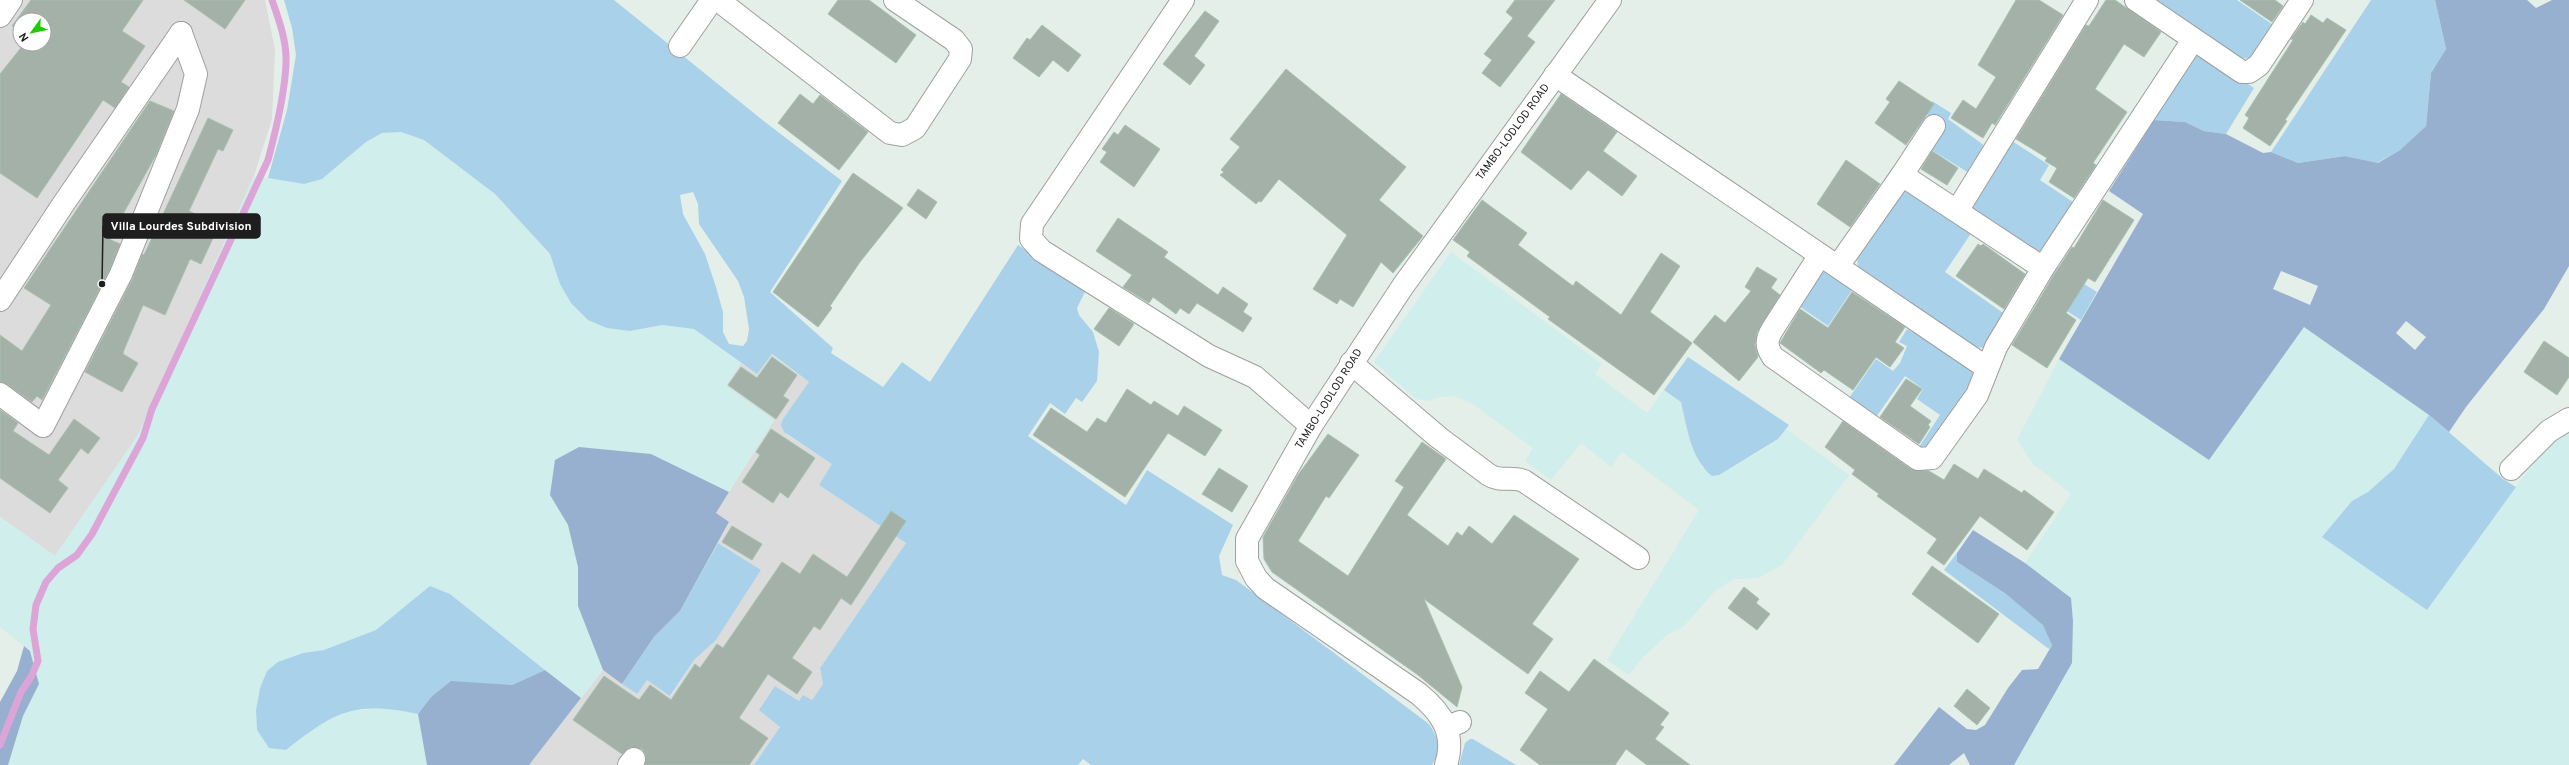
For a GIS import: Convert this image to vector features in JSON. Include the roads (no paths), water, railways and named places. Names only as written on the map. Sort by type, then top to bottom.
[{"type":"street","points":[[0,16],[11,0]]},
{"type":"street","points":[[680,46],[712,0]]},
{"type":"street","points":[[718,0],[890,133],[902,135],[915,128],[960,59],[961,49],[954,40],[895,0]]},
{"type":"street","points":[[1184,0],[1032,224],[1031,239],[1042,251],[1209,356],[1255,377],[1311,426]]},
{"type":"street","name":"TAMBO-LODLOD ROAD","points":[[1446,765],[1450,738],[1454,725],[1419,694],[1270,593],[1256,578],[1247,561],[1246,544],[1249,533],[1311,426],[1351,363],[1555,75],[1610,0]]},
{"type":"street","points":[[1957,212],[2087,0]]},
{"type":"street","points":[[2136,0],[2237,70],[2249,72],[2259,65],[2302,0]]},
{"type":"street","points":[[0,300],[64,203],[181,33],[196,74],[188,109],[121,274],[43,426],[0,394]]},
{"type":"street","points":[[1934,126],[1902,175],[1829,260],[1772,330],[1767,341],[1769,352],[1773,357],[1918,459],[1927,460],[1936,455],[1977,395],[1996,347],[2043,268],[2193,40]]},
{"type":"street","points":[[1555,75],[1987,368]]},
{"type":"street","points":[[1902,175],[2043,268]]},
{"type":"street","points":[[1351,363],[1438,438],[1489,475],[1497,478],[1510,477],[1524,481],[1638,558]]},
{"type":"street","points":[[2511,469],[2549,432],[2569,419]]},
{"type":"waterway","points":[[0,745],[21,692],[31,677],[38,661],[33,629],[36,605],[46,582],[58,568],[77,555],[92,534],[143,438],[152,409],[268,160],[282,99],[286,63],[284,39],[272,0]]},
{"type":"place","name":"Villa Lourdes Subdivision","points":[[102,284]]}]
